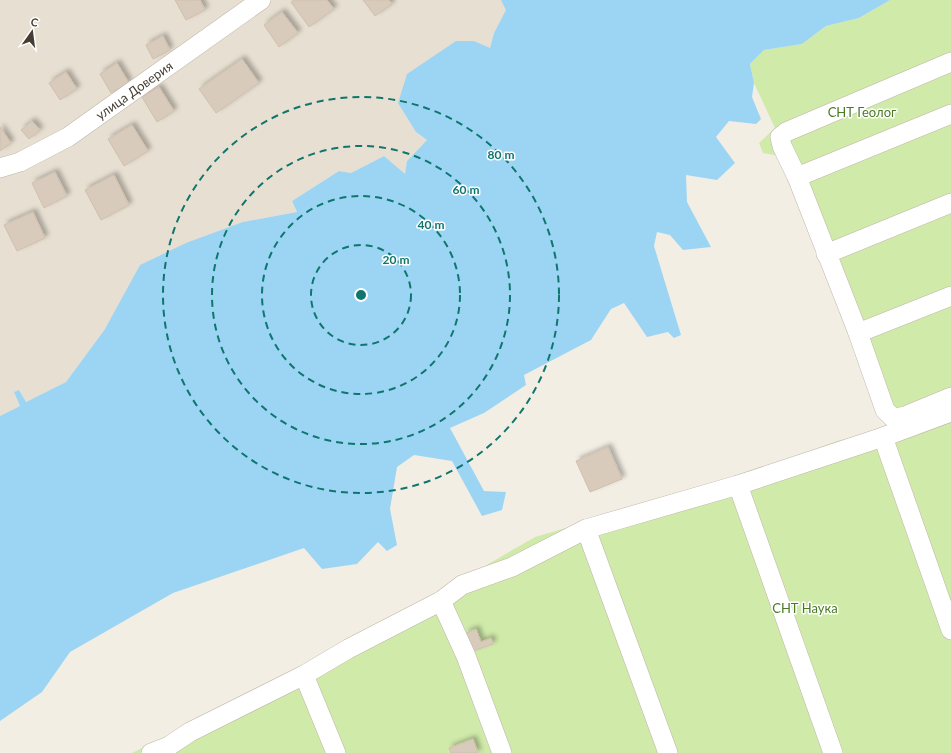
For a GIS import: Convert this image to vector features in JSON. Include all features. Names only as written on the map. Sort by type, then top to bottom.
[{"type":"street","name":"улица Доверия","points":[[0,168],[20,162],[68,137],[261,0]]},
{"type":"street","points":[[951,62],[786,132],[780,137],[782,146],[797,177],[858,333],[885,410],[892,418],[905,416],[951,397]]},
{"type":"street","points":[[797,177],[951,114]]},
{"type":"street","points":[[826,254],[951,204]]},
{"type":"street","points":[[858,333],[951,296]]},
{"type":"street","points":[[151,753],[170,749],[190,732],[304,675],[348,649],[440,601],[462,585],[512,567],[586,529],[738,485],[883,437],[951,412]]},
{"type":"street","points":[[883,437],[951,630]]},
{"type":"street","points":[[738,485],[833,753]]},
{"type":"street","points":[[586,529],[668,753]]},
{"type":"street","points":[[440,601],[466,656],[502,753]]},
{"type":"street","points":[[304,675],[336,753]]},
{"type":"shaded area","points":[[0,0],[501,0],[507,10],[494,33],[490,49],[474,41],[416,132],[427,140],[407,161],[405,175],[384,156],[351,173],[339,171],[292,201],[297,212],[243,222],[105,329],[66,382],[26,402],[19,390],[14,392],[20,406],[0,416]]},
{"type":"green space","name":"СНТ Наука","points":[[890,0],[951,0],[951,753],[132,753],[254,694],[369,633],[535,537],[731,480],[837,441],[887,429],[780,156],[763,153],[759,143],[775,128],[754,83],[750,64],[764,50],[802,44],[826,26],[859,18]]},
{"type":"water","points":[[501,0],[890,0],[859,18],[826,26],[802,44],[764,50],[750,64],[754,83],[752,97],[761,119],[756,124],[729,121],[716,137],[735,163],[717,180],[686,175],[687,202],[711,247],[683,250],[670,235],[657,232],[654,246],[681,335],[674,338],[668,332],[647,337],[624,303],[611,309],[591,340],[524,375],[526,385],[484,413],[450,428],[484,491],[506,492],[502,510],[482,516],[452,461],[414,455],[397,467],[390,509],[397,545],[387,551],[378,542],[357,564],[322,569],[304,548],[173,593],[70,652],[42,692],[0,721],[0,416],[20,406],[14,392],[19,390],[26,402],[66,382],[105,329],[140,265],[186,243],[243,222],[297,212],[292,201],[339,171],[351,173],[384,156],[405,174],[407,161],[427,140],[416,132],[398,103],[407,74],[456,41],[474,41],[490,48],[494,33],[506,10]]},
{"type":"building","points":[[175,0],[200,0],[205,10],[186,20]]},
{"type":"building","points":[[294,0],[327,0],[334,9],[309,27],[291,2]]},
{"type":"building","points":[[363,0],[389,0],[392,4],[375,16]]},
{"type":"building","points":[[282,12],[298,33],[279,47],[264,25]]},
{"type":"building","points":[[163,36],[170,50],[153,59],[146,45]]},
{"type":"building","points":[[242,59],[259,83],[216,113],[199,89]]},
{"type":"building","points":[[117,63],[129,83],[111,93],[100,74]]},
{"type":"building","points":[[66,72],[77,89],[60,100],[49,83]]},
{"type":"building","points":[[159,87],[174,111],[157,122],[142,97]]},
{"type":"building","points":[[32,121],[40,130],[29,139],[21,130]]},
{"type":"building","points":[[132,125],[148,151],[124,166],[108,139]]},
{"type":"building","points":[[0,127],[11,143],[0,151]]},
{"type":"building","points":[[55,172],[67,196],[44,208],[32,183]]},
{"type":"building","points":[[114,175],[129,205],[101,220],[85,190]]},
{"type":"building","points":[[33,212],[45,238],[17,251],[4,225]]},
{"type":"building","points":[[608,447],[622,479],[590,492],[576,461]]},
{"type":"building","points":[[476,629],[481,642],[491,638],[493,644],[473,651],[466,633]]},
{"type":"building","points":[[473,739],[478,753],[451,753],[449,748]]},
{"type":"park label","name":"СНТ Геолог","points":[[862,112]]}]
